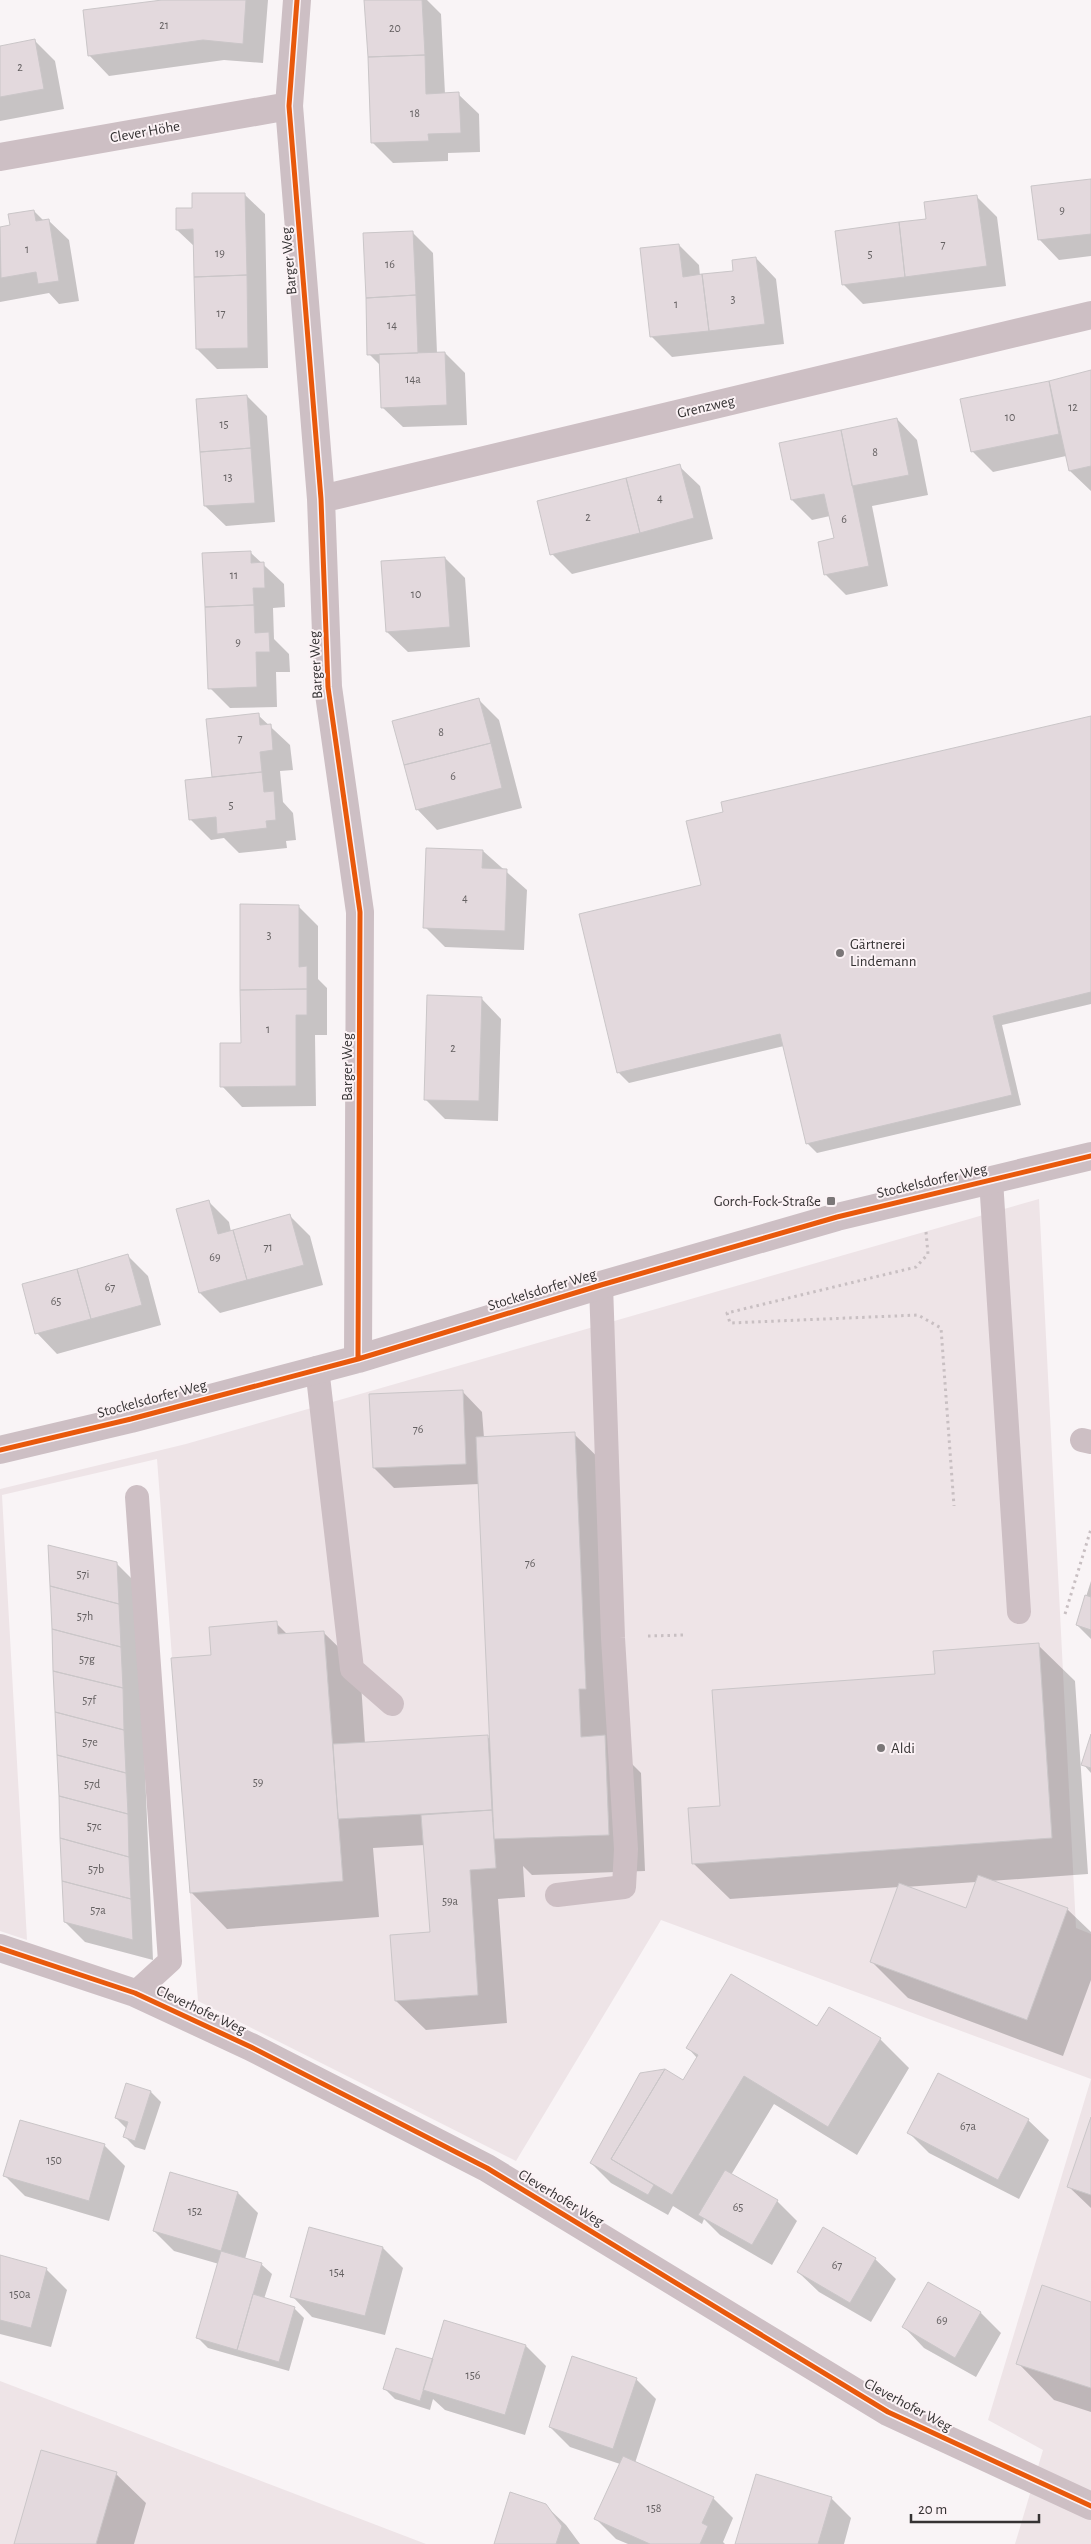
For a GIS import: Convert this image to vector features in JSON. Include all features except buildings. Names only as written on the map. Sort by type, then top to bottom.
[{"type":"street","name":"Barger Weg","points":[[297,0],[289,106],[321,499],[328,687],[360,912],[358,1359]]},
{"type":"street","name":"Clever Höhe","points":[[0,157],[289,106]]},
{"type":"street","name":"Grenzweg","points":[[321,499],[1091,315]]},
{"type":"street","name":"Stockelsdorfer Weg","points":[[0,1450],[131,1419],[317,1368],[358,1359],[601,1285],[837,1217],[1091,1156]]},
{"type":"street","name":"Cleverhofer Weg","points":[[0,1948],[135,1993],[251,2047],[487,2168],[888,2412],[1091,2506]]},
{"type":"lane","points":[[991,1180],[1019,1612]]},
{"type":"lane","points":[[557,1895],[624,1888],[626,1849],[613,1638],[601,1285]]},
{"type":"lane","points":[[317,1368],[352,1669],[392,1704]]},
{"type":"lane","points":[[135,1993],[170,1961],[137,1498]]},
{"type":"path","points":[[921,1196],[928,1254],[916,1267],[728,1313],[730,1323],[918,1315],[941,1328],[954,1506]]},
{"type":"path","points":[[1066,1614],[1091,1529]]},
{"type":"shaded area","points":[[1039,1199],[1076,1928],[1091,1934],[1091,2079],[661,1920],[516,2161],[198,2001],[157,1459],[2,1495],[27,1940],[0,1931],[0,1489],[186,1444]]},
{"type":"shaded area","points":[[1091,2079],[1091,2544],[1015,2544],[1043,2450],[988,2420]]},
{"type":"shaded area","points":[[0,2381],[426,2544],[0,2544]]},
{"type":"cycle path","points":[[297,0],[289,106],[321,499],[328,687],[360,912],[358,1359]]},
{"type":"cycle path","points":[[0,1450],[131,1419],[358,1359],[601,1285],[837,1217],[1091,1156]]},
{"type":"cycle path","points":[[0,1948],[135,1993],[251,2047],[487,2168],[888,2412],[1091,2506]]},
{"type":"place","name":"Gärtnerei Lindemann","points":[[840,953]]},
{"type":"place","name":"Gorch-Fock-Straße","points":[[831,1201]]},
{"type":"place","name":"Aldi","points":[[881,1748]]}]
